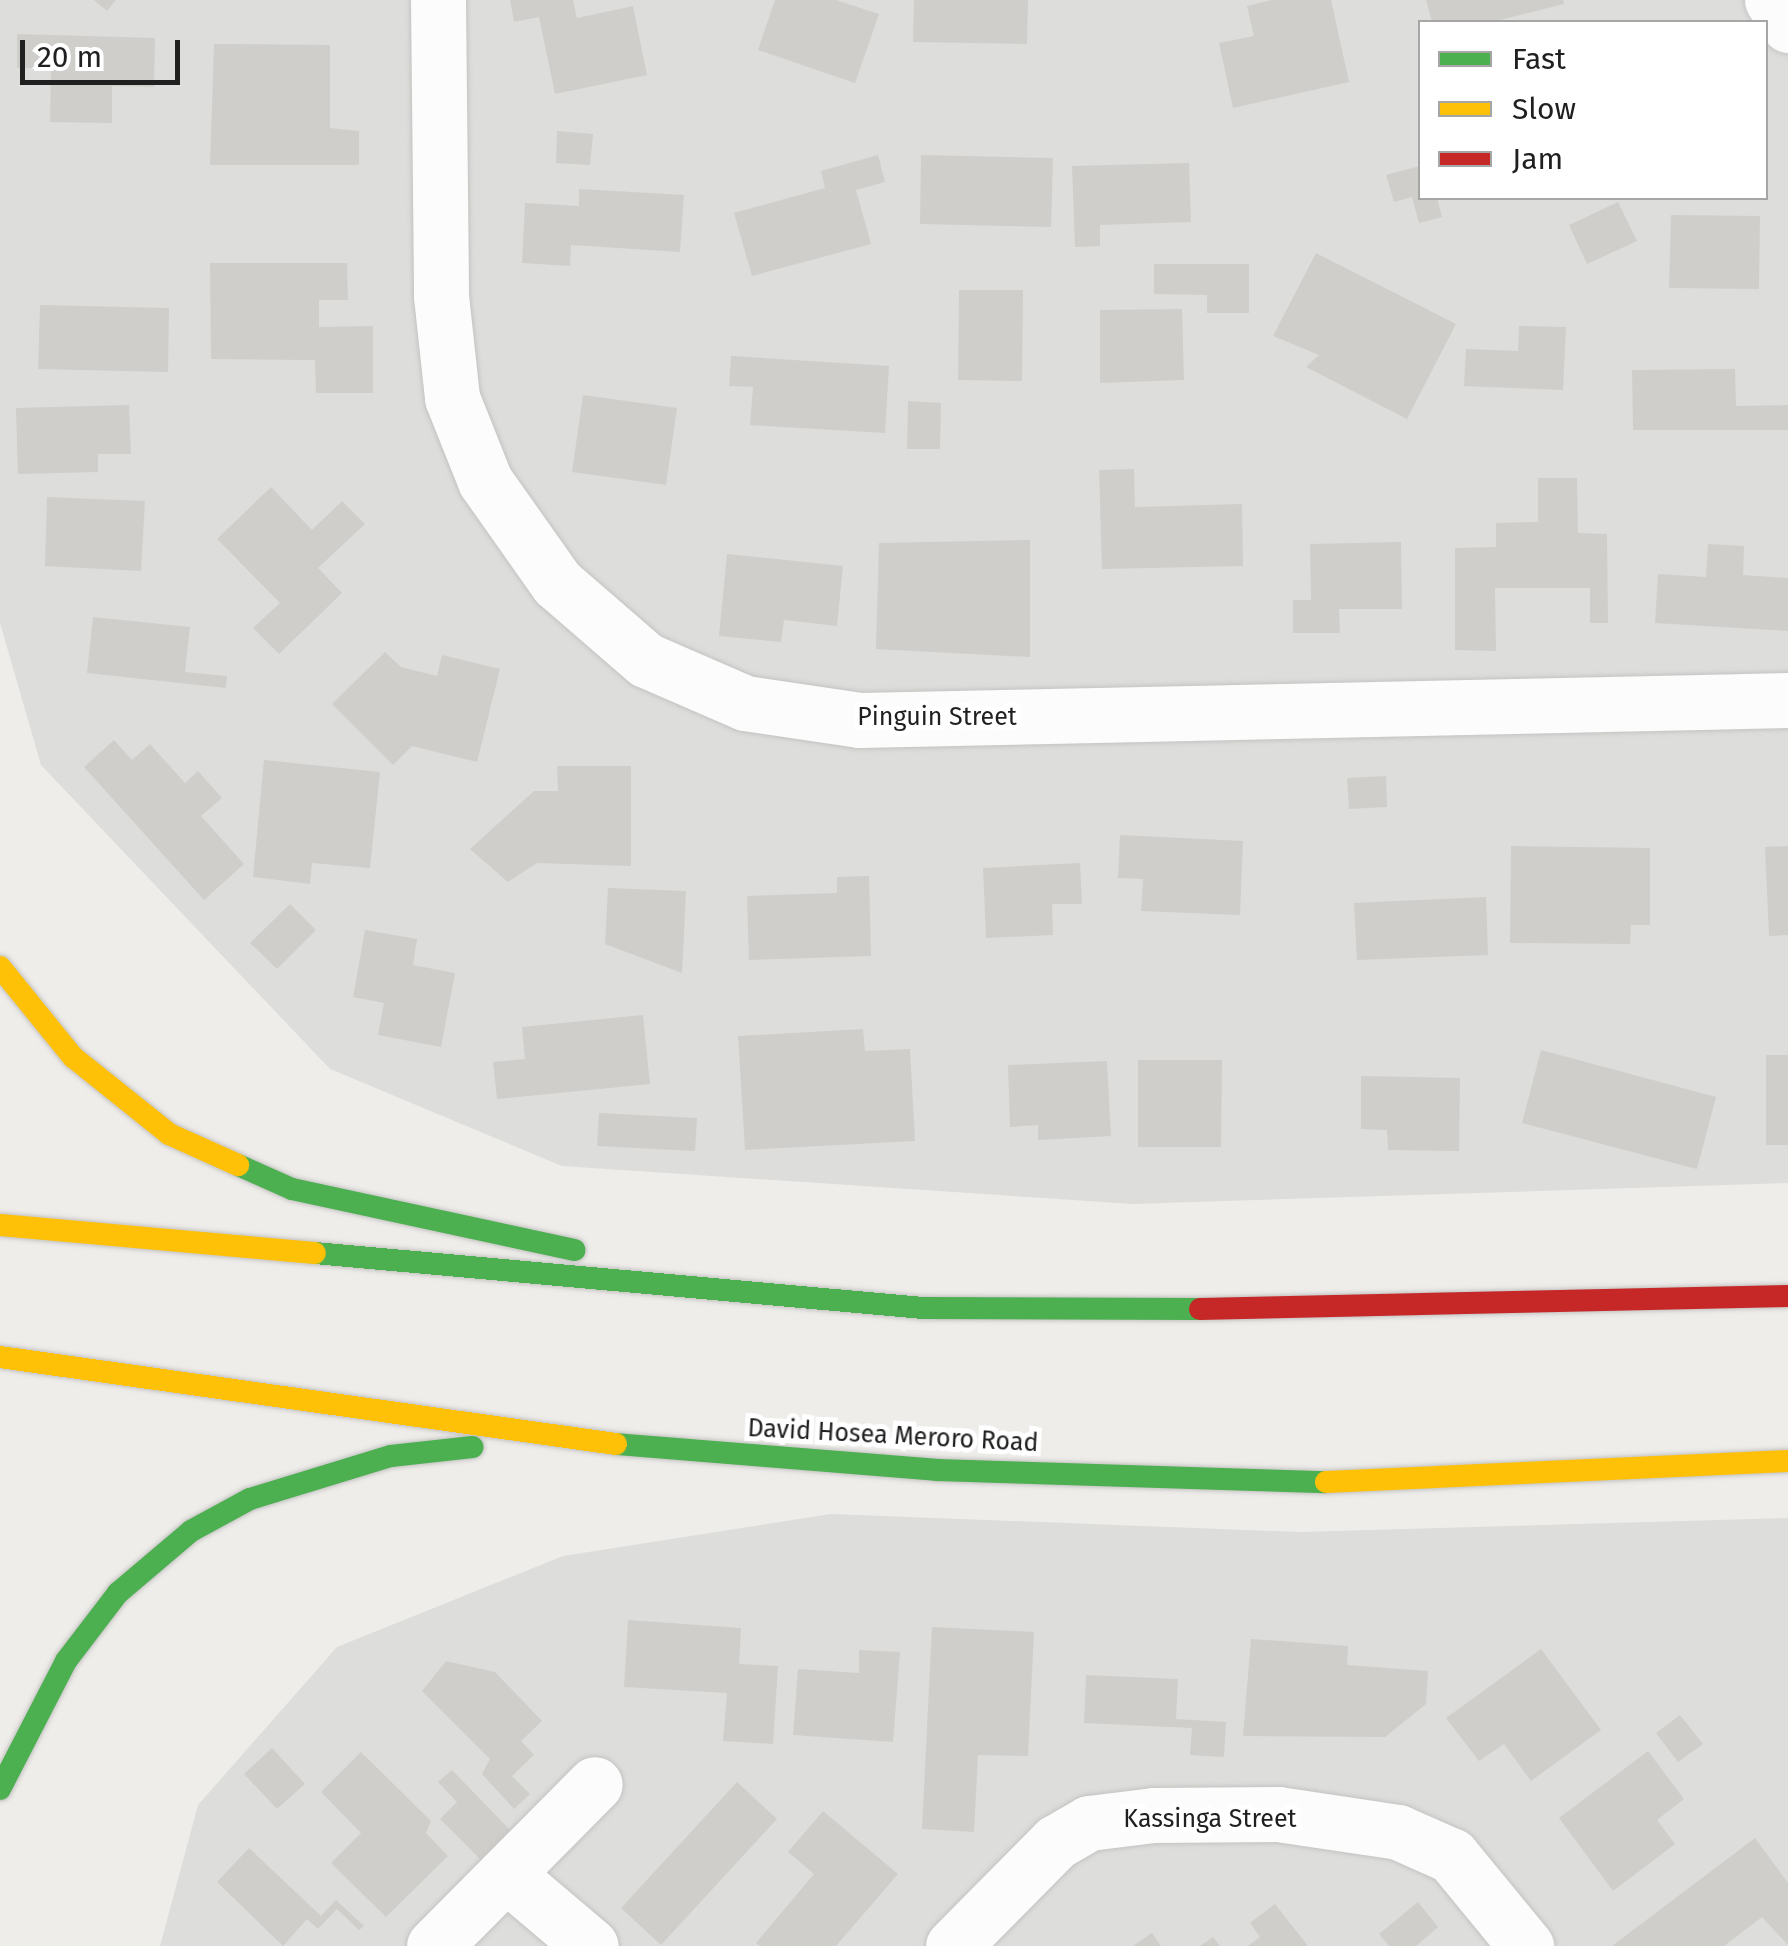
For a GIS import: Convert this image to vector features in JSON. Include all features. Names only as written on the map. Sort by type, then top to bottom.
[{"type":"main road","points":[[0,968],[73,1057],[169,1134],[292,1188],[788,1300]]},
{"type":"main road","points":[[0,1225],[788,1300],[1184,1311],[1788,1296]]},
{"type":"main road","name":"David Hosea Meroro Road","points":[[0,1357],[550,1440],[937,1470],[1372,1483],[1788,1461]]},
{"type":"main road","points":[[0,1789],[66,1661],[118,1593],[192,1531],[250,1499],[391,1456],[550,1440]]},
{"type":"street","name":"Pinguin Street","points":[[438,0],[441,296],[452,398],[486,481],[557,582],[646,660],[745,703],[860,720],[1788,700]]},
{"type":"street","points":[[1772,0],[1788,25]]},
{"type":"street","points":[[434,1946],[595,1784]]},
{"type":"street","name":"Kassinga Street","points":[[954,1946],[1056,1842],[1090,1823],[1154,1814],[1278,1814],[1398,1832],[1452,1856],[1526,1946]]},
{"type":"street","points":[[506,1874],[591,1946]]},
{"type":"shaded area","points":[[0,0],[1788,0],[1788,1183],[1133,1204],[562,1166],[330,1069],[41,765],[0,623]]},
{"type":"shaded area","points":[[831,1514],[1300,1532],[1788,1518],[1788,1946],[160,1946],[198,1805],[337,1647],[563,1556]]},
{"type":"building","points":[[94,0],[116,0],[107,11]]},
{"type":"building","points":[[510,0],[573,0],[577,18],[633,6],[647,75],[555,94],[539,17],[514,22]]},
{"type":"building","points":[[775,0],[836,0],[879,14],[855,83],[758,50]]},
{"type":"building","points":[[914,0],[1028,0],[1027,44],[913,42]]},
{"type":"building","points":[[1272,0],[1331,0],[1349,82],[1233,108],[1219,43],[1254,36],[1247,6]]},
{"type":"building","points":[[1426,0],[1563,0],[1564,4],[1500,20],[1431,20]]},
{"type":"building","points":[[17,34],[155,38],[154,87],[112,86],[112,123],[50,122],[51,68],[17,68]]},
{"type":"building","points":[[214,44],[330,45],[330,128],[359,131],[359,165],[210,165]]},
{"type":"building","points":[[557,131],[593,134],[590,165],[556,163]]},
{"type":"building","points":[[878,155],[885,182],[856,190],[871,244],[752,276],[734,213],[825,188],[821,171]]},
{"type":"building","points":[[921,155],[1053,158],[1051,227],[920,224]]},
{"type":"building","points":[[1189,163],[1191,222],[1100,225],[1100,246],[1075,247],[1072,166]]},
{"type":"building","points":[[1418,167],[1418,200],[1438,200],[1442,217],[1419,223],[1412,197],[1394,202],[1386,175]]},
{"type":"building","points":[[579,189],[684,195],[680,252],[571,245],[570,266],[522,263],[525,203],[579,206]]},
{"type":"building","points":[[1618,202],[1637,241],[1587,264],[1569,225]]},
{"type":"building","points":[[1671,215],[1760,216],[1759,289],[1669,288]]},
{"type":"building","points":[[1316,253],[1456,324],[1407,419],[1306,367],[1319,355],[1273,336]]},
{"type":"building","points":[[210,263],[347,263],[348,300],[319,300],[319,327],[373,326],[373,393],[316,393],[315,360],[211,359]]},
{"type":"building","points":[[1154,264],[1249,264],[1249,313],[1207,313],[1207,295],[1154,294]]},
{"type":"building","points":[[959,290],[1023,290],[1022,381],[958,380]]},
{"type":"building","points":[[40,305],[169,308],[168,372],[38,369]]},
{"type":"building","points":[[1182,309],[1184,380],[1100,383],[1100,310]]},
{"type":"building","points":[[1519,326],[1566,327],[1563,390],[1464,386],[1466,349],[1518,351]]},
{"type":"building","points":[[731,356],[889,366],[885,433],[750,425],[753,387],[729,386]]},
{"type":"building","points":[[1735,369],[1736,406],[1788,405],[1788,430],[1633,430],[1632,370]]},
{"type":"building","points":[[583,395],[677,408],[666,485],[572,472]]},
{"type":"building","points":[[908,401],[941,403],[940,449],[907,449]]},
{"type":"building","points":[[129,405],[131,454],[98,454],[98,472],[18,474],[16,408]]},
{"type":"building","points":[[1134,469],[1135,507],[1242,504],[1243,566],[1102,569],[1099,470]]},
{"type":"building","points":[[1538,478],[1577,478],[1578,533],[1607,534],[1608,623],[1590,623],[1590,588],[1495,588],[1496,651],[1455,650],[1455,548],[1496,547],[1496,523],[1538,522]]},
{"type":"building","points":[[271,487],[312,530],[342,501],[365,524],[318,568],[342,593],[279,654],[253,628],[280,603],[217,539]]},
{"type":"building","points":[[47,497],[145,501],[141,571],[45,566]]},
{"type":"building","points":[[1030,540],[1030,657],[876,649],[879,543]]},
{"type":"building","points":[[1401,542],[1402,609],[1339,609],[1340,633],[1293,633],[1293,600],[1311,600],[1310,544]]},
{"type":"building","points":[[1708,544],[1744,546],[1743,575],[1788,578],[1788,631],[1655,623],[1658,574],[1706,577]]},
{"type":"building","points":[[727,554],[843,566],[837,626],[784,620],[781,642],[719,636]]},
{"type":"building","points":[[93,617],[190,627],[185,672],[227,676],[226,688],[87,673]]},
{"type":"building","points":[[385,652],[401,667],[437,676],[442,655],[500,669],[477,762],[412,746],[393,765],[332,704]]},
{"type":"building","points":[[114,740],[132,760],[150,744],[185,783],[198,771],[222,798],[201,816],[244,864],[204,900],[84,767]]},
{"type":"building","points":[[264,760],[380,772],[370,868],[312,863],[310,884],[253,877]]},
{"type":"building","points":[[557,766],[631,766],[631,866],[537,863],[508,882],[470,849],[534,791],[558,791]]},
{"type":"building","points":[[1386,776],[1387,807],[1349,809],[1347,778]]},
{"type":"building","points":[[1120,835],[1243,841],[1240,915],[1141,911],[1143,879],[1118,878]]},
{"type":"building","points":[[1511,846],[1650,848],[1650,925],[1631,925],[1630,944],[1510,943]]},
{"type":"building","points":[[1788,846],[1788,935],[1769,936],[1765,847]]},
{"type":"building","points":[[1080,863],[1082,904],[1052,904],[1053,935],[986,938],[983,868]]},
{"type":"building","points":[[869,876],[871,956],[749,960],[747,896],[837,893],[837,877]]},
{"type":"building","points":[[608,888],[686,891],[682,973],[605,944]]},
{"type":"building","points":[[1486,897],[1488,955],[1357,960],[1354,903]]},
{"type":"building","points":[[290,904],[316,930],[277,969],[250,943]]},
{"type":"building","points":[[365,930],[417,939],[413,965],[455,973],[441,1047],[378,1035],[384,1003],[353,997]]},
{"type":"building","points":[[643,1015],[650,1084],[497,1099],[493,1062],[525,1059],[522,1027]]},
{"type":"building","points":[[863,1029],[865,1051],[910,1049],[915,1141],[745,1150],[738,1036]]},
{"type":"building","points":[[1541,1050],[1716,1097],[1697,1169],[1522,1123]]},
{"type":"building","points":[[1766,1055],[1788,1055],[1788,1145],[1766,1145]]},
{"type":"building","points":[[1138,1060],[1222,1060],[1221,1147],[1138,1147]]},
{"type":"building","points":[[1107,1061],[1111,1136],[1038,1140],[1038,1125],[1010,1127],[1008,1065]]},
{"type":"building","points":[[1361,1076],[1460,1078],[1459,1151],[1388,1150],[1387,1130],[1361,1129]]},
{"type":"building","points":[[599,1113],[697,1118],[695,1151],[597,1146]]},
{"type":"building","points":[[628,1620],[741,1628],[739,1664],[778,1666],[773,1744],[723,1741],[727,1693],[624,1687]]},
{"type":"building","points":[[932,1627],[1034,1632],[1028,1756],[978,1755],[974,1832],[922,1829]]},
{"type":"building","points":[[1251,1639],[1348,1646],[1347,1665],[1428,1671],[1426,1704],[1385,1737],[1243,1736]]},
{"type":"building","points":[[1541,1649],[1601,1730],[1531,1781],[1504,1744],[1479,1761],[1446,1718]]},
{"type":"building","points":[[859,1650],[900,1652],[893,1742],[793,1735],[798,1669],[859,1673]]},
{"type":"building","points":[[446,1661],[495,1672],[542,1721],[521,1741],[534,1755],[512,1776],[530,1794],[514,1809],[482,1774],[490,1759],[422,1691]]},
{"type":"building","points":[[1086,1675],[1178,1679],[1176,1719],[1226,1722],[1224,1757],[1190,1755],[1192,1728],[1084,1723]]},
{"type":"building","points":[[1680,1715],[1703,1744],[1678,1762],[1656,1733]]},
{"type":"building","points":[[272,1748],[305,1784],[277,1809],[244,1774]]},
{"type":"building","points":[[1648,1751],[1684,1799],[1657,1820],[1675,1844],[1613,1891],[1559,1818]]},
{"type":"building","points":[[361,1752],[431,1821],[426,1833],[448,1856],[386,1917],[331,1863],[361,1833],[321,1792]]},
{"type":"building","points":[[452,1770],[510,1830],[480,1859],[440,1819],[457,1802],[438,1782]]},
{"type":"building","points":[[737,1782],[777,1819],[661,1945],[621,1908]]},
{"type":"building","points":[[823,1811],[898,1874],[836,1946],[760,1946],[756,1943],[814,1874],[788,1852]]},
{"type":"building","points":[[1755,1838],[1788,1883],[1788,1945],[1762,1917],[1724,1946],[1612,1946]]},
{"type":"building","points":[[249,1848],[321,1916],[336,1900],[364,1926],[359,1930],[337,1909],[318,1929],[307,1919],[283,1946],[217,1882]]},
{"type":"building","points":[[1418,1902],[1438,1927],[1416,1946],[1389,1946],[1379,1934]]},
{"type":"building","points":[[1275,1904],[1308,1946],[1248,1946],[1260,1937],[1250,1923]]},
{"type":"building","points":[[1152,1933],[1161,1946],[1133,1946]]},
{"type":"building","points":[[1213,1937],[1220,1946],[1200,1946]]},
{"type":"traffic: fast","points":[[238,1165],[292,1189],[574,1250]]},
{"type":"traffic: fast","points":[[315,1253],[923,1308],[1200,1309]]},
{"type":"traffic: fast","points":[[616,1444],[937,1470],[1326,1482]]},
{"type":"traffic: fast","points":[[0,1789],[66,1661],[118,1593],[191,1531],[250,1499],[391,1456],[473,1447]]},
{"type":"traffic: slow","points":[[0,967],[73,1057],[169,1134],[238,1165]]},
{"type":"traffic: slow","points":[[0,1225],[315,1253]]},
{"type":"traffic: slow","points":[[0,1357],[616,1444]]},
{"type":"traffic: slow","points":[[1326,1482],[1788,1461]]},
{"type":"traffic: jam","points":[[1200,1309],[1788,1296]]}]
